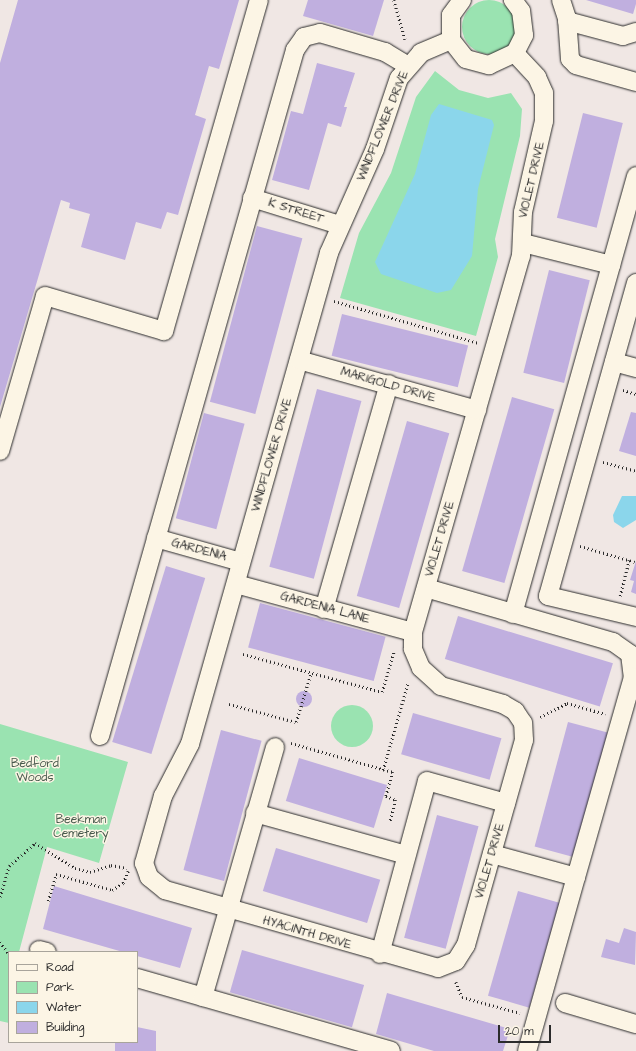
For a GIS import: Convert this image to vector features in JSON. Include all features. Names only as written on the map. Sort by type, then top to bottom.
[{"type":"street","points":[[0,450],[45,296],[164,331],[259,0]]},
{"type":"street","points":[[462,0],[452,15],[451,40],[457,51],[477,64],[501,63],[515,54],[524,35],[524,23],[513,0]]},
{"type":"street","points":[[561,0],[567,21],[568,51],[576,65],[636,82]]},
{"type":"street","points":[[567,21],[623,36],[636,32]]},
{"type":"street","points":[[100,736],[295,50],[304,37],[320,33],[385,52],[407,65]]},
{"type":"street","name":"WINDFLOWER DRIVE","points":[[165,890],[149,877],[145,856],[163,796],[190,744],[299,360],[340,225],[364,176],[392,94],[407,65],[421,53],[451,40]]},
{"type":"street","name":"VIOLET DRIVE","points":[[450,966],[466,945],[524,740],[523,723],[504,704],[452,690],[431,679],[421,668],[413,649],[413,632],[477,410],[523,242],[522,212],[546,106],[537,77],[515,54]]},
{"type":"street","points":[[513,614],[636,176]]},
{"type":"street","name":"K STREET","points":[[252,198],[340,225]]},
{"type":"street","points":[[523,242],[611,265]]},
{"type":"street","points":[[636,283],[633,306],[614,362],[548,596],[636,617]]},
{"type":"street","name":"MARIGOLD DRIVE","points":[[299,360],[389,384],[477,410]]},
{"type":"street","points":[[614,362],[636,368]]},
{"type":"street","points":[[324,609],[389,384]]},
{"type":"street","name":"GARDENIA","points":[[156,538],[241,562]]},
{"type":"street","name":"GARDENIA LANE","points":[[236,584],[413,632]]},
{"type":"street","points":[[426,588],[624,646],[634,665],[527,1051]]},
{"type":"street","points":[[203,997],[256,813],[283,745]]},
{"type":"street","points":[[380,954],[427,781],[506,803]]},
{"type":"street","points":[[256,813],[406,855]]},
{"type":"street","points":[[492,854],[576,877]]},
{"type":"street","name":"HYACINTH DRIVE","points":[[165,890],[228,910],[428,967],[450,966]]},
{"type":"street","points":[[138,978],[391,1051]]},
{"type":"street","points":[[565,1003],[636,1024]]},
{"type":"path","points":[[394,0],[405,39]]},
{"type":"path","points":[[333,301],[479,343]]},
{"type":"path","points":[[587,457],[636,471]]},
{"type":"path","points":[[564,541],[635,562]]},
{"type":"path","points":[[616,612],[629,560]]},
{"type":"path","points":[[243,654],[382,692],[396,646]]},
{"type":"path","points":[[229,704],[296,722],[311,673]]},
{"type":"path","points":[[383,770],[408,682]]},
{"type":"path","points":[[540,717],[567,703],[611,715]]},
{"type":"path","points":[[283,745],[393,772],[386,796],[396,800],[390,822]]},
{"type":"path","points":[[0,897],[9,866],[35,843],[62,862],[90,872],[116,865]]},
{"type":"path","points":[[48,901],[56,874],[112,890],[123,883],[128,868]]},
{"type":"path","points":[[0,942],[8,953]]},
{"type":"path","points":[[456,982],[462,997],[529,1016]]},
{"type":"green space","points":[[484,0],[494,0],[504,4],[512,12],[516,22],[516,32],[512,42],[504,50],[494,54],[484,54],[474,50],[466,42],[462,32],[462,22],[466,12],[474,4]]},
{"type":"green space","points":[[435,71],[459,90],[488,98],[511,93],[522,109],[520,136],[495,239],[498,257],[476,336],[340,298],[359,233],[391,173],[416,97]]},
{"type":"green space","points":[[352,705],[367,711],[373,726],[367,741],[352,747],[337,741],[331,726],[337,711]]},
{"type":"green space","name":"Bedford Woods","points":[[0,724],[128,762],[99,863],[47,847],[19,951],[8,951],[8,1023],[0,1021]]},
{"type":"water","points":[[439,104],[492,120],[494,125],[478,189],[472,256],[451,290],[437,293],[381,274],[375,262],[415,174],[431,115]]},
{"type":"water","points":[[622,496],[636,496],[636,520],[623,528],[614,522],[613,515]]},
{"type":"building","points":[[18,0],[239,0],[219,69],[209,66],[195,115],[206,119],[178,215],[167,212],[161,229],[136,222],[125,260],[81,247],[90,214],[69,208],[70,203],[61,200],[0,407],[0,63]]},
{"type":"building","points":[[308,0],[384,0],[373,36],[303,16]]},
{"type":"building","points":[[586,0],[636,0],[636,4],[633,14]]},
{"type":"building","points":[[317,63],[355,73],[344,107],[347,107],[341,127],[328,123],[309,190],[272,180],[291,111],[303,114]]},
{"type":"building","points":[[583,113],[623,123],[597,228],[557,218]]},
{"type":"building","points":[[257,226],[302,238],[255,414],[210,402]]},
{"type":"building","points":[[549,270],[590,280],[564,383],[523,373]]},
{"type":"building","points":[[342,314],[468,345],[458,387],[332,356]]},
{"type":"building","points":[[317,389],[361,401],[314,579],[269,567]]},
{"type":"building","points":[[512,397],[554,409],[504,583],[462,571]]},
{"type":"building","points":[[631,412],[636,413],[636,456],[619,451]]},
{"type":"building","points":[[204,413],[245,424],[216,529],[176,518]]},
{"type":"building","points":[[407,421],[449,433],[399,608],[357,596]]},
{"type":"building","points":[[636,561],[636,594],[631,592],[634,581],[630,580]]},
{"type":"building","points":[[166,566],[205,578],[151,754],[112,742]]},
{"type":"building","points":[[260,603],[386,637],[374,681],[248,647]]},
{"type":"building","points":[[458,616],[613,663],[600,706],[445,659]]},
{"type":"building","points":[[304,691],[310,693],[312,699],[310,705],[304,707],[298,705],[296,699],[298,693]]},
{"type":"building","points":[[413,713],[501,738],[490,780],[401,754]]},
{"type":"building","points":[[568,722],[608,733],[574,857],[535,847]]},
{"type":"building","points":[[221,730],[262,741],[224,881],[183,870]]},
{"type":"building","points":[[299,758],[387,785],[374,828],[286,801]]},
{"type":"building","points":[[437,815],[479,826],[446,949],[404,938]]},
{"type":"building","points":[[276,848],[380,880],[367,923],[263,891]]},
{"type":"building","points":[[54,886],[192,928],[180,968],[138,956],[138,951],[120,951],[43,929]]},
{"type":"building","points":[[518,891],[559,903],[529,1008],[488,996]]},
{"type":"building","points":[[624,928],[636,932],[635,965],[601,957],[606,939],[619,943]]},
{"type":"building","points":[[242,950],[364,985],[352,1027],[230,992]]},
{"type":"building","points":[[387,993],[510,1029],[503,1051],[434,1051],[376,1034]]},
{"type":"building","points":[[138,1027],[156,1031],[156,1051],[115,1051],[115,1043],[138,1043]]},
{"type":"park label","name":"Beekman Cemetery","points":[[81,827]]}]
